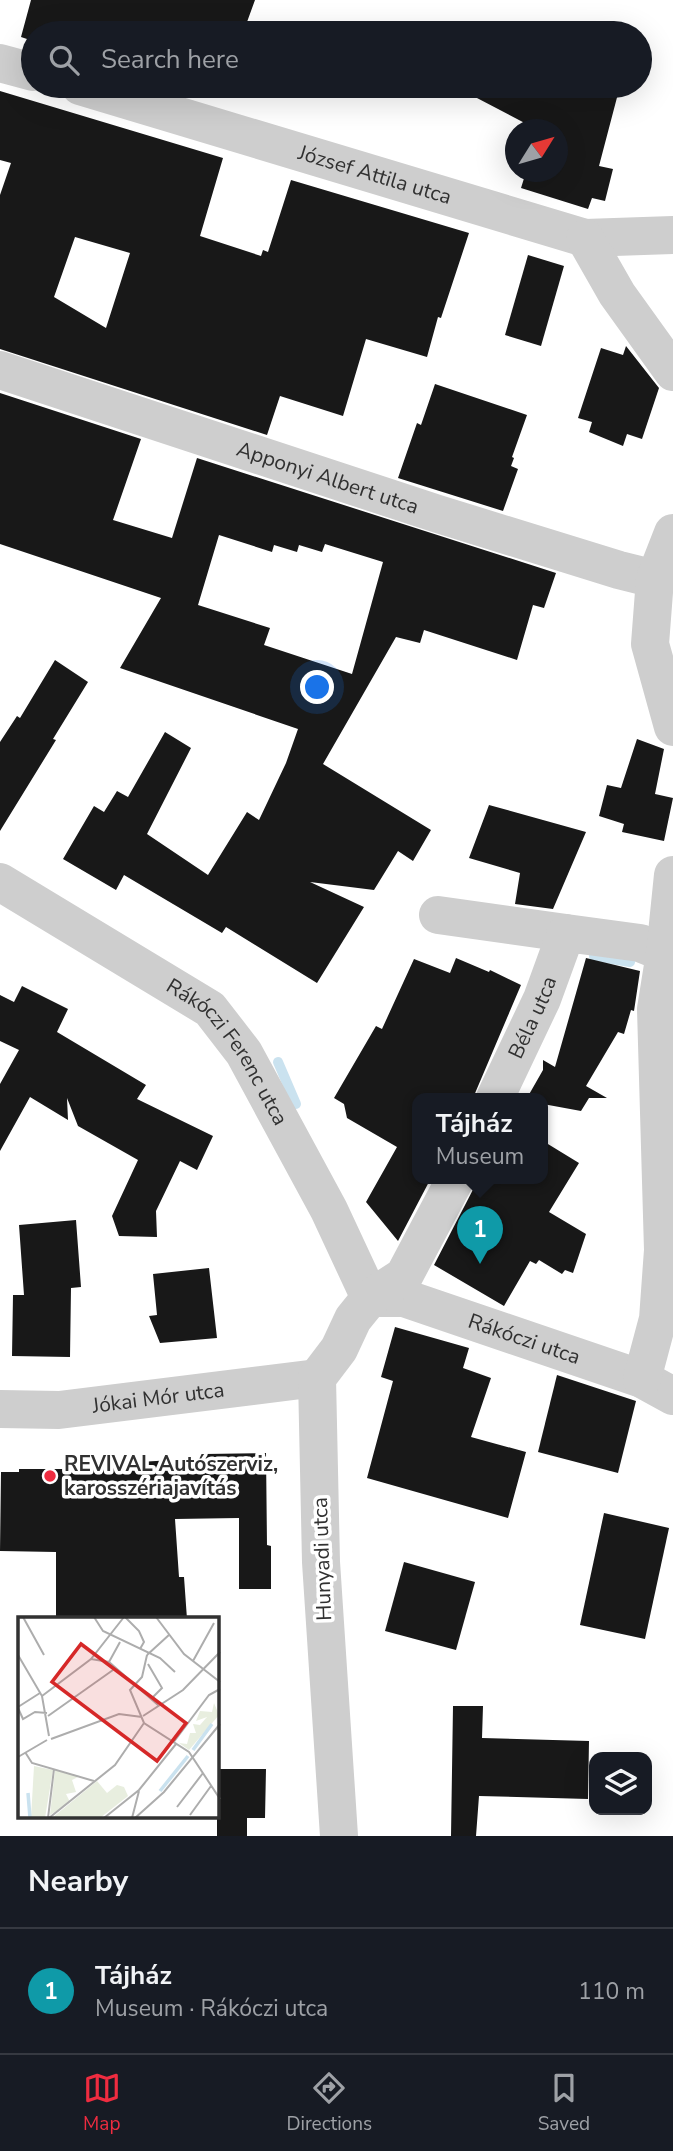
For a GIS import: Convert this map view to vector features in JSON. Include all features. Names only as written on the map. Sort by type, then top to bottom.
[{"type":"street","points":[[0,63],[21,69]]},
{"type":"street","name":"József Attila utca","points":[[119,98],[585,238],[673,235]]},
{"type":"street","points":[[585,238],[617,294],[673,372]]},
{"type":"street","name":"Apponyi Albert utca","points":[[0,370],[438,514],[655,579]]},
{"type":"street","points":[[673,533],[655,579],[650,644],[673,727]]},
{"type":"street","points":[[658,1387],[658,1319],[668,1251],[656,1009],[669,954],[673,875]]},
{"type":"street","name":"Rákóczi Ferenc utca","points":[[0,882],[210,1009],[244,1053],[329,1210],[370,1297]]},
{"type":"street","points":[[438,915],[640,943],[669,954]]},
{"type":"street","name":"Béla utca","points":[[497,1093],[542,999],[566,933]]},
{"type":"street","points":[[317,1378],[340,1349],[353,1319],[370,1297],[404,1276],[453,1184]]},
{"type":"street","name":"Rákóczi utca","points":[[370,1297],[404,1298],[658,1387]]},
{"type":"street","name":"Jókai Mór utca","points":[[0,1409],[59,1410],[317,1378]]},
{"type":"street","name":"Hunyadi utca","points":[[317,1378],[321,1562],[339,1836]]},
{"type":"building","points":[[31,0],[255,0],[247,21],[25,21]]},
{"type":"building","points":[[0,91],[223,158],[200,236],[261,256],[263,250],[268,252],[291,180],[469,233],[441,318],[438,317],[427,357],[366,339],[343,416],[280,396],[267,435],[0,349],[0,195],[11,163],[0,160]],"holes":[[[75,237],[130,253],[106,328],[54,297]]]},
{"type":"building","points":[[477,98],[617,98],[599,166],[613,169],[605,201],[592,198],[588,209],[521,188],[523,182],[568,182],[568,119],[517,119]]},
{"type":"building","points":[[528,255],[564,266],[541,346],[505,335]]},
{"type":"building","points":[[626,346],[659,388],[642,439],[627,434],[623,446],[589,432],[592,422],[578,418],[601,348],[623,355]]},
{"type":"building","points":[[435,384],[527,415],[512,457],[511,466],[518,469],[503,511],[398,478],[417,423],[421,425]]},
{"type":"building","points":[[0,393],[141,439],[113,520],[172,538],[197,458],[556,573],[544,608],[533,605],[517,660],[424,630],[420,643],[396,637],[323,764],[431,830],[413,861],[398,851],[374,890],[310,882],[364,907],[317,983],[226,927],[222,933],[124,875],[116,890],[63,859],[94,806],[104,812],[117,791],[128,797],[165,732],[191,748],[147,834],[208,875],[247,812],[259,820],[286,763],[298,729],[120,668],[161,598],[0,544]],"holes":[[[219,535],[272,552],[274,545],[297,552],[299,545],[322,552],[325,544],[383,562],[352,674],[264,645],[270,628],[198,605]]]},
{"type":"building","points":[[55,660],[88,682],[0,831],[0,742],[17,716],[20,718]]},
{"type":"building","points":[[637,739],[664,749],[655,794],[673,798],[664,841],[622,832],[624,824],[599,816],[607,785],[621,788]]},
{"type":"building","points":[[489,805],[586,832],[553,909],[515,904],[520,873],[469,858]]},
{"type":"building","points":[[456,958],[521,985],[475,1093],[412,1093],[412,1184],[428,1184],[398,1241],[366,1202],[397,1147],[347,1118],[344,1104],[334,1098],[376,1026],[382,1029],[414,959],[450,973]]},
{"type":"building","points":[[586,958],[640,971],[634,1011],[631,1010],[624,1034],[618,1032],[586,1086],[607,1098],[589,1098],[581,1111],[548,1105],[548,1093],[530,1093],[543,1070],[543,1060],[555,1067]]},
{"type":"building","points":[[22,986],[68,1009],[57,1032],[146,1085],[137,1099],[213,1136],[197,1170],[180,1161],[156,1211],[157,1237],[119,1236],[112,1216],[138,1160],[78,1126],[67,1098],[68,1120],[30,1097],[0,1151],[0,1084],[19,1050],[0,1041],[0,995],[14,1002]]},
{"type":"building","points":[[548,1144],[579,1163],[549,1212],[586,1234],[573,1273],[565,1270],[562,1274],[539,1260],[536,1264],[530,1261],[504,1306],[434,1265],[476,1184],[548,1184]]},
{"type":"building","points":[[76,1220],[81,1287],[71,1288],[70,1357],[12,1356],[13,1295],[24,1295],[19,1225]]},
{"type":"building","points":[[209,1268],[217,1338],[160,1343],[149,1316],[157,1315],[153,1274]]},
{"type":"building","points":[[395,1327],[469,1348],[463,1368],[491,1378],[471,1437],[526,1452],[508,1518],[367,1478],[393,1381],[381,1377]]},
{"type":"building","points":[[557,1375],[636,1401],[618,1473],[538,1452]]},
{"type":"building","points":[[266,1453],[267,1545],[271,1546],[271,1589],[239,1589],[239,1518],[175,1519],[179,1577],[184,1577],[187,1617],[56,1617],[56,1552],[0,1551],[1,1472],[19,1472],[19,1469],[107,1469],[107,1464],[205,1458],[205,1454]]},
{"type":"building","points":[[604,1513],[669,1528],[645,1639],[580,1625]]},
{"type":"building","points":[[404,1562],[475,1582],[456,1650],[385,1631]]},
{"type":"building","points":[[453,1706],[483,1706],[482,1738],[589,1741],[588,1799],[479,1796],[476,1836],[451,1836]]},
{"type":"building","points":[[219,1769],[266,1769],[265,1818],[247,1818],[247,1836],[217,1836]]},
{"type":"waterway","points":[[594,956],[630,962],[632,952]]},
{"type":"waterway","points":[[278,1062],[296,1104]]},
{"type":"place","name":"Tájház","points":[[480,1264]]},
{"type":"place","name":"REVIVAL Autószerviz, karosszériajavítás","points":[[50,1476]]}]
